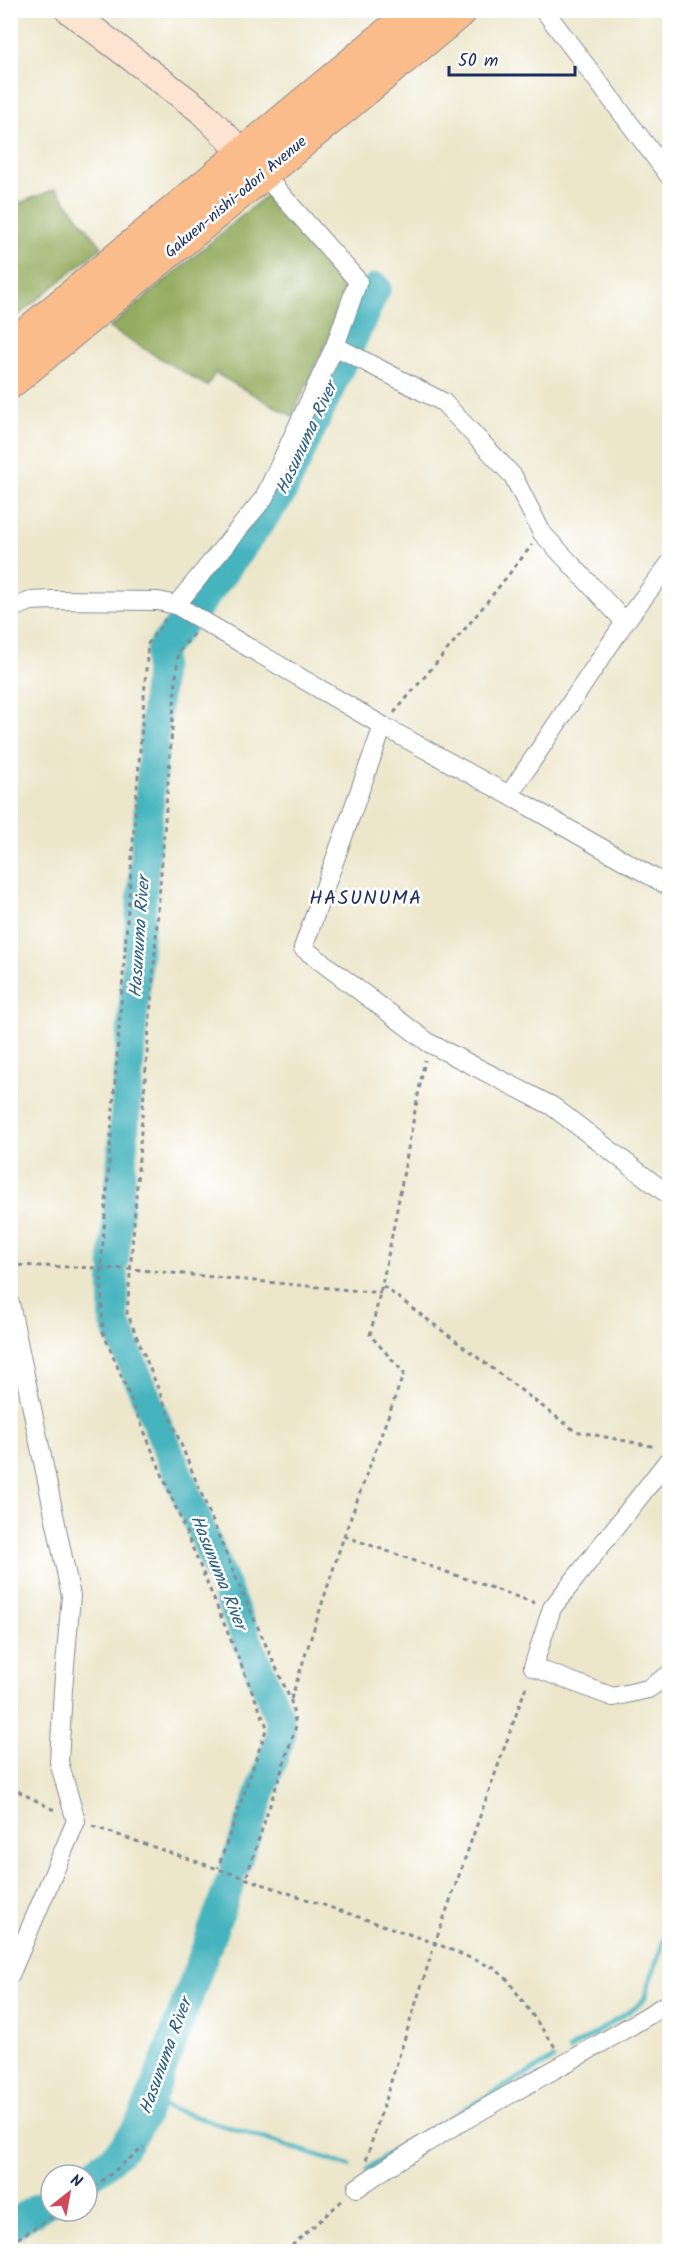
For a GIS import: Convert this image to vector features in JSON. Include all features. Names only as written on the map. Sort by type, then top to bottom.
[{"type":"highway","name":"Gakuen-nishi-odori Avenue","points":[[10,382],[254,164],[417,10]]},
{"type":"highway","name":"Gakuen-nishi-odori Avenue","points":[[10,348],[461,10]]},
{"type":"street","points":[[68,10],[200,110],[254,164],[358,281],[337,347],[264,498],[176,605]]},
{"type":"street","points":[[544,10],[669,177]]},
{"type":"street","points":[[337,347],[443,402],[513,476],[542,533],[625,622]]},
{"type":"street","points":[[509,795],[625,622],[669,563]]},
{"type":"street","points":[[10,609],[31,602],[53,600],[158,601],[176,605],[383,726],[669,887]]},
{"type":"street","points":[[383,726],[303,948],[429,1043],[552,1106],[669,1196]]},
{"type":"street","points":[[10,1303],[71,1596],[59,1762],[76,1821],[10,1975]]},
{"type":"street","points":[[664,1453],[552,1608],[533,1667],[614,1697],[648,1689],[669,1674]]},
{"type":"street","points":[[357,2188],[399,2158],[669,2002]]},
{"type":"path","points":[[383,726],[475,618],[542,533]]},
{"type":"path","points":[[176,605],[148,644],[101,1269],[103,1332],[267,1727],[219,1868]]},
{"type":"path","points":[[205,623],[178,652],[127,1313],[238,1583],[291,1701],[296,1725],[246,1878]]},
{"type":"path","points":[[291,1701],[344,1536],[404,1373],[370,1335],[383,1286],[405,1155],[429,1043]]},
{"type":"path","points":[[10,1265],[130,1269],[381,1293]]},
{"type":"path","points":[[383,1286],[574,1431],[664,1453]]},
{"type":"path","points":[[344,1536],[552,1608]]},
{"type":"path","points":[[285,2252],[357,2188],[435,1943],[533,1667]]},
{"type":"path","points":[[10,1787],[76,1821],[435,1943],[494,1968],[507,1979],[567,2063]]},
{"type":"path","points":[[99,2185],[144,2147]]},
{"type":"path","points":[[10,2243],[42,2223]]},
{"type":"green space","points":[[56,189],[102,247],[11,321],[11,206]]},
{"type":"green space","points":[[269,193],[348,279],[334,315],[338,317],[292,416],[215,373],[207,386],[109,328]]},
{"type":"waterway","name":"Hasunuma River","points":[[197,607],[281,494],[376,288]]},
{"type":"waterway","name":"Hasunuma River","points":[[114,1262],[161,649],[184,621]]},
{"type":"waterway","name":"Hasunuma River","points":[[114,1279],[114,1320],[279,1717],[281,1735],[235,1866]]},
{"type":"waterway","name":"Hasunuma River","points":[[99,2168],[132,2136],[150,2102],[230,1883]]},
{"type":"waterway","points":[[569,2050],[636,2007],[644,1999],[670,1922]]},
{"type":"waterway","points":[[367,2170],[390,2152],[553,2059]]},
{"type":"waterway","points":[[150,2102],[350,2166]]},
{"type":"waterway","name":"Hasunuma River","points":[[10,2226],[39,2208]]},
{"type":"district","name":"HASUNUMA","points":[[366,897]]}]
